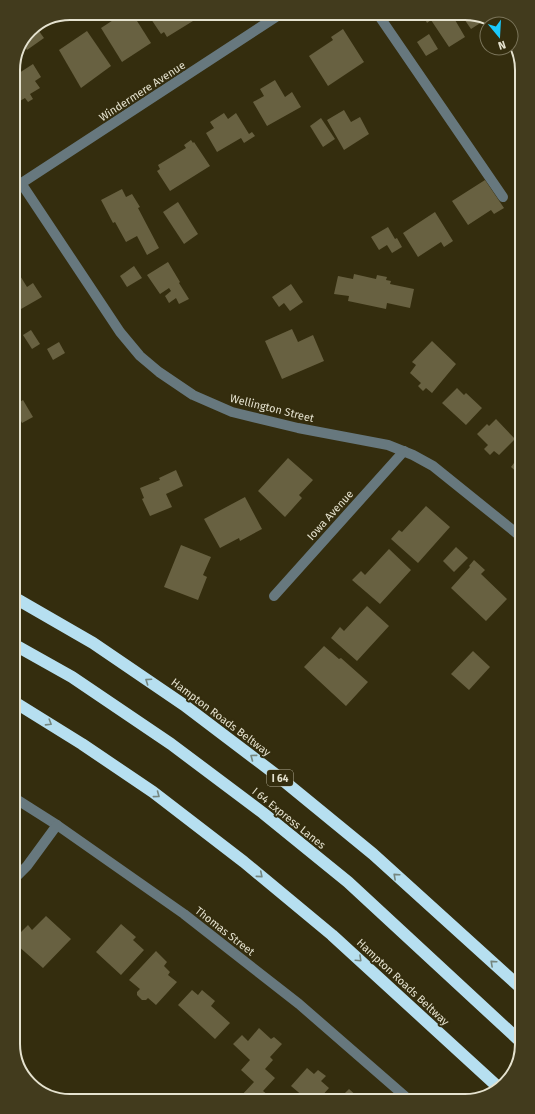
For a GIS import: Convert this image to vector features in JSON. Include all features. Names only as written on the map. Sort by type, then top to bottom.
[{"type":"highway","name":"Hampton Roads Beltway","points":[[20,601],[93,643],[171,696],[279,777],[373,854],[515,983]]},
{"type":"highway","name":"I 64 Express Lanes","points":[[20,647],[72,678],[171,744],[264,813],[348,882],[515,1037]]},
{"type":"highway","name":"Hampton Roads Beltway","points":[[20,705],[82,744],[152,792],[244,862],[332,935],[495,1084]]},
{"type":"street","name":"Windermere Avenue","points":[[20,184],[271,20]]},
{"type":"street","points":[[382,20],[502,197]]},
{"type":"street","name":"Wellington Street","points":[[20,190],[120,332],[140,356],[159,372],[193,395],[232,412],[298,428],[388,445],[404,451],[433,466],[515,532]]},
{"type":"street","name":"Iowa Avenue","points":[[274,596],[404,451]]},
{"type":"street","name":"Thomas Street","points":[[20,802],[57,825],[184,914],[299,1004],[402,1094]]},
{"type":"street","points":[[20,873],[27,866],[57,825]]},
{"type":"building","points":[[113,20],[136,20],[151,43],[122,62],[101,28]]},
{"type":"building","points":[[152,20],[193,21],[167,37],[164,32],[161,34]]},
{"type":"building","points":[[431,20],[455,20],[465,37],[449,47]]},
{"type":"building","points":[[465,20],[475,21],[479,22],[479,24],[471,29]]},
{"type":"building","points":[[343,29],[364,62],[328,86],[309,56],[333,40],[331,37]]},
{"type":"building","points":[[39,31],[44,38],[27,50],[25,48],[28,42]]},
{"type":"building","points":[[87,31],[111,66],[81,88],[59,50]]},
{"type":"building","points":[[429,34],[438,49],[426,56],[417,42]]},
{"type":"building","points":[[33,64],[41,77],[35,81],[40,88],[30,94],[33,99],[28,102],[25,98],[20,101],[20,72]]},
{"type":"building","points":[[275,80],[285,97],[292,92],[301,107],[267,126],[253,102],[264,96],[260,89]]},
{"type":"building","points":[[344,110],[351,122],[360,117],[369,134],[344,150],[327,120]]},
{"type":"building","points":[[224,113],[228,119],[236,113],[249,134],[252,132],[255,136],[244,143],[241,138],[217,152],[206,133],[214,128],[210,122]]},
{"type":"building","points":[[321,118],[335,139],[323,147],[310,126]]},
{"type":"building","points":[[191,140],[193,143],[194,142],[210,166],[170,191],[157,171],[160,169],[158,165],[186,148],[184,145]]},
{"type":"building","points":[[485,180],[504,208],[494,214],[491,210],[468,225],[452,201]]},
{"type":"building","points":[[122,189],[126,197],[132,194],[140,207],[138,208],[159,248],[147,255],[137,236],[126,242],[115,222],[113,223],[101,200]]},
{"type":"building","points":[[178,202],[198,234],[184,244],[163,212]]},
{"type":"building","points":[[435,212],[453,241],[444,247],[441,242],[418,257],[403,233]]},
{"type":"building","points":[[388,227],[402,247],[392,253],[387,245],[379,250],[371,237]]},
{"type":"building","points":[[168,262],[189,299],[179,304],[176,298],[169,303],[165,296],[171,291],[169,288],[160,294],[147,275]]},
{"type":"building","points":[[134,266],[142,278],[127,287],[120,276]]},
{"type":"building","points":[[354,274],[376,279],[377,275],[387,277],[386,280],[391,281],[390,284],[414,289],[410,308],[387,303],[386,309],[348,301],[349,296],[334,294],[338,276],[353,279]]},
{"type":"building","points":[[20,276],[27,287],[33,283],[42,297],[20,310]]},
{"type":"building","points":[[291,284],[303,302],[290,311],[284,303],[279,307],[272,297]]},
{"type":"building","points":[[292,329],[298,342],[313,335],[324,361],[282,379],[265,341]]},
{"type":"building","points":[[31,330],[40,344],[32,349],[23,335]]},
{"type":"building","points":[[432,341],[456,364],[432,393],[426,388],[423,391],[418,386],[421,383],[410,373],[416,365],[412,362]]},
{"type":"building","points":[[59,342],[65,353],[53,360],[47,349]]},
{"type":"building","points":[[457,388],[464,395],[466,393],[482,408],[466,425],[442,403]]},
{"type":"building","points":[[23,400],[33,417],[22,423],[20,419],[20,402]]},
{"type":"building","points":[[496,419],[515,439],[499,455],[494,451],[490,455],[484,449],[488,445],[477,434],[487,424],[489,426]]},
{"type":"building","points":[[288,458],[313,480],[299,495],[302,498],[285,517],[258,491]]},
{"type":"building","points":[[515,462],[515,471],[511,467]]},
{"type":"building","points":[[176,470],[183,486],[166,494],[172,507],[150,516],[142,499],[144,498],[140,488],[160,480],[159,478]]},
{"type":"building","points":[[245,497],[262,529],[240,541],[239,538],[220,548],[204,519]]},
{"type":"building","points":[[426,506],[450,527],[418,563],[391,539],[399,530],[402,532]]},
{"type":"building","points":[[181,545],[211,557],[203,575],[207,577],[198,600],[164,587]]},
{"type":"building","points":[[456,547],[468,558],[454,572],[443,561]]},
{"type":"building","points":[[389,549],[411,570],[380,604],[352,580],[361,571],[365,575]]},
{"type":"building","points":[[474,560],[485,570],[481,574],[507,599],[486,621],[451,588],[470,567],[469,566]]},
{"type":"building","points":[[367,606],[389,626],[357,661],[331,638],[340,627],[344,631]]},
{"type":"building","points":[[324,646],[339,659],[341,658],[368,682],[346,706],[304,667]]},
{"type":"building","points":[[473,651],[490,667],[469,690],[451,674]]},
{"type":"building","points":[[46,916],[71,939],[43,968],[20,948],[20,933],[28,925],[32,930]]},
{"type":"building","points":[[121,924],[136,937],[133,940],[144,950],[121,975],[96,952]]},
{"type":"building","points":[[156,951],[167,962],[164,966],[170,972],[168,975],[177,982],[156,1005],[148,998],[146,1000],[142,1000],[137,995],[137,992],[140,989],[129,980]]},
{"type":"building","points":[[192,990],[198,995],[202,990],[215,1001],[211,1006],[230,1023],[215,1039],[178,1005]]},
{"type":"building","points":[[259,1028],[271,1039],[274,1037],[282,1044],[270,1057],[273,1060],[265,1069],[275,1078],[263,1091],[267,1094],[243,1094],[254,1082],[241,1070],[250,1060],[233,1044],[242,1035],[248,1041]]},
{"type":"building","points":[[307,1068],[314,1074],[318,1070],[326,1076],[321,1081],[329,1088],[324,1094],[300,1094],[291,1086]]},
{"type":"building","points":[[349,1089],[355,1094],[344,1094]]}]
